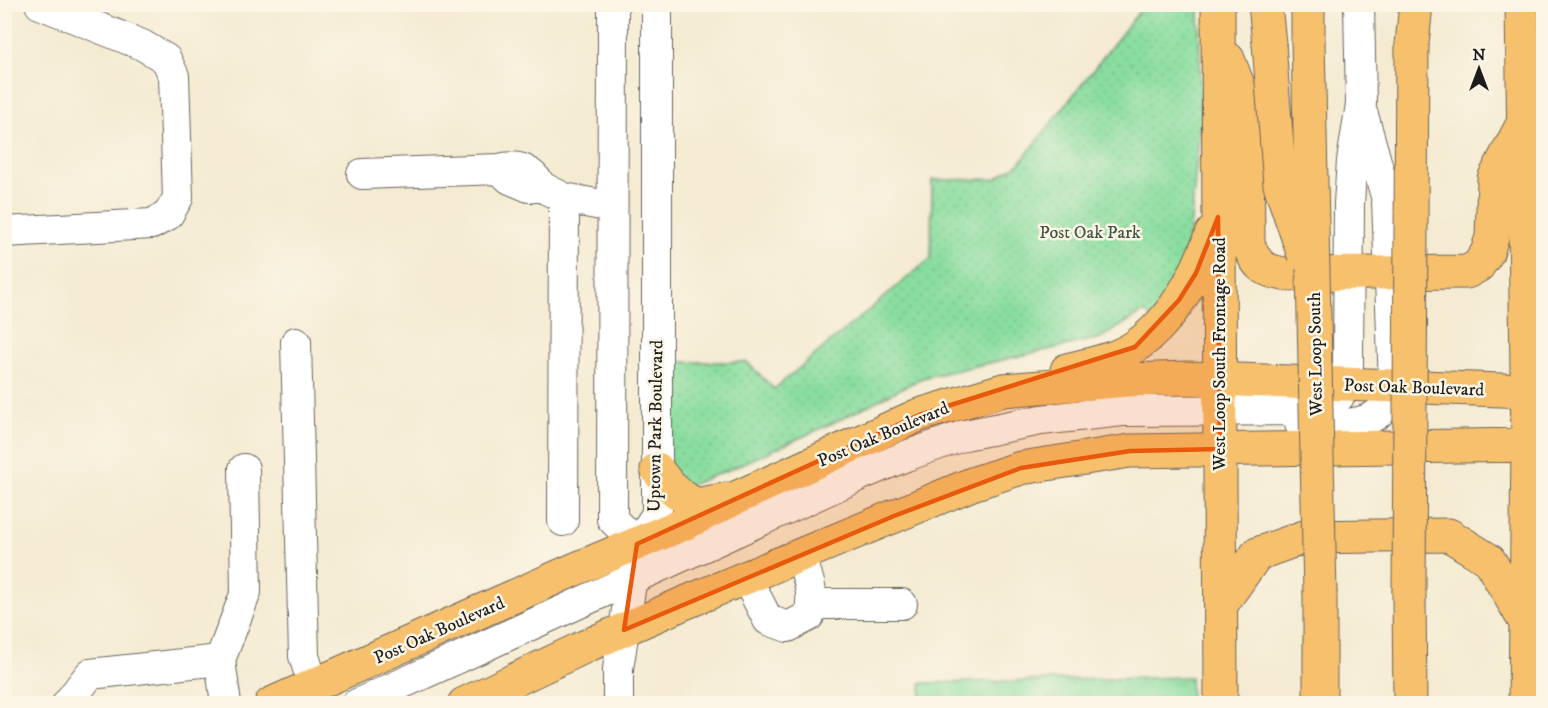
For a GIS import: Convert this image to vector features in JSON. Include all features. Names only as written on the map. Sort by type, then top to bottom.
[{"type":"main road","name":"West Loop South Frontage Road","points":[[1218,4],[1220,38],[1218,217],[1221,704]]},
{"type":"main road","points":[[1265,4],[1280,185],[1314,285]]},
{"type":"main road","name":"West Loop South","points":[[1308,4],[1320,594],[1320,704]]},
{"type":"main road","points":[[1410,704],[1408,592],[1411,4]]},
{"type":"main road","points":[[1412,44],[1416,4]]},
{"type":"main road","points":[[1525,704],[1525,621],[1536,445],[1534,213],[1523,123],[1529,16]]},
{"type":"main road","points":[[1220,38],[1241,93],[1247,125],[1248,244],[1255,260],[1267,270],[1284,273],[1467,272],[1478,266],[1487,253],[1492,237],[1494,179],[1523,123]]},
{"type":"main road","points":[[1003,390],[1115,357],[1135,347],[1157,327],[1185,291],[1205,254],[1218,217]]},
{"type":"main road","name":"Post Oak Boulevard","points":[[271,704],[571,571],[686,523],[738,497],[920,415],[1003,390],[1128,380],[1220,416],[1536,445]]},
{"type":"main road","name":"Post Oak Boulevard","points":[[464,704],[496,696],[585,646],[628,603],[746,577],[972,484],[1021,468],[1130,451],[1220,416],[1344,384],[1535,391]]},
{"type":"main road","points":[[657,469],[669,488],[696,505],[738,497]]},
{"type":"main road","points":[[1221,605],[1257,554],[1304,537],[1449,535],[1489,560],[1525,621]]},
{"type":"street","points":[[4,232],[152,224],[168,215],[178,198],[174,76],[166,59],[142,45],[40,4]]},
{"type":"street","name":"Uptown Park Boulevard","points":[[613,4],[612,519],[637,544],[657,514],[657,4]]},
{"type":"street","points":[[1344,384],[1348,364],[1352,161],[1360,104],[1359,4]]},
{"type":"street","points":[[613,93],[656,93]]},
{"type":"street","points":[[395,704],[628,603],[861,475],[965,435],[1041,420],[1122,411],[1353,423],[1369,418],[1384,408],[1394,386],[1391,273],[1387,200],[1360,104]]},
{"type":"street","points":[[362,174],[520,167],[553,192],[612,207]]},
{"type":"street","points":[[553,192],[563,521]]},
{"type":"street","points":[[296,342],[304,656],[313,685]]},
{"type":"street","points":[[613,359],[657,358]]},
{"type":"street","points":[[226,704],[220,660],[246,592],[244,469]]},
{"type":"street","points":[[618,704],[618,669],[637,544]]},
{"type":"street","points":[[746,577],[768,620],[788,627],[809,616],[813,604],[809,581],[800,555]]},
{"type":"street","points":[[357,704],[628,603]]},
{"type":"street","points":[[813,604],[902,604]]},
{"type":"street","points":[[67,704],[90,674],[220,660]]},
{"type":"highlighted area","points":[[1218,217],[1220,449],[1130,451],[1021,468],[894,516],[624,630],[637,544],[919,415],[1135,347],[1179,300],[1196,273]]},
{"type":"green space","name":"Post Oak Park","points":[[1144,5],[1199,5],[1201,117],[1190,230],[1180,277],[1152,318],[1144,312],[1100,338],[922,378],[837,421],[688,486],[669,468],[669,362],[747,362],[774,389],[931,258],[932,180],[995,179],[1020,163]]},
{"type":"green space","points":[[1190,677],[1191,703],[922,703],[921,683]]}]
